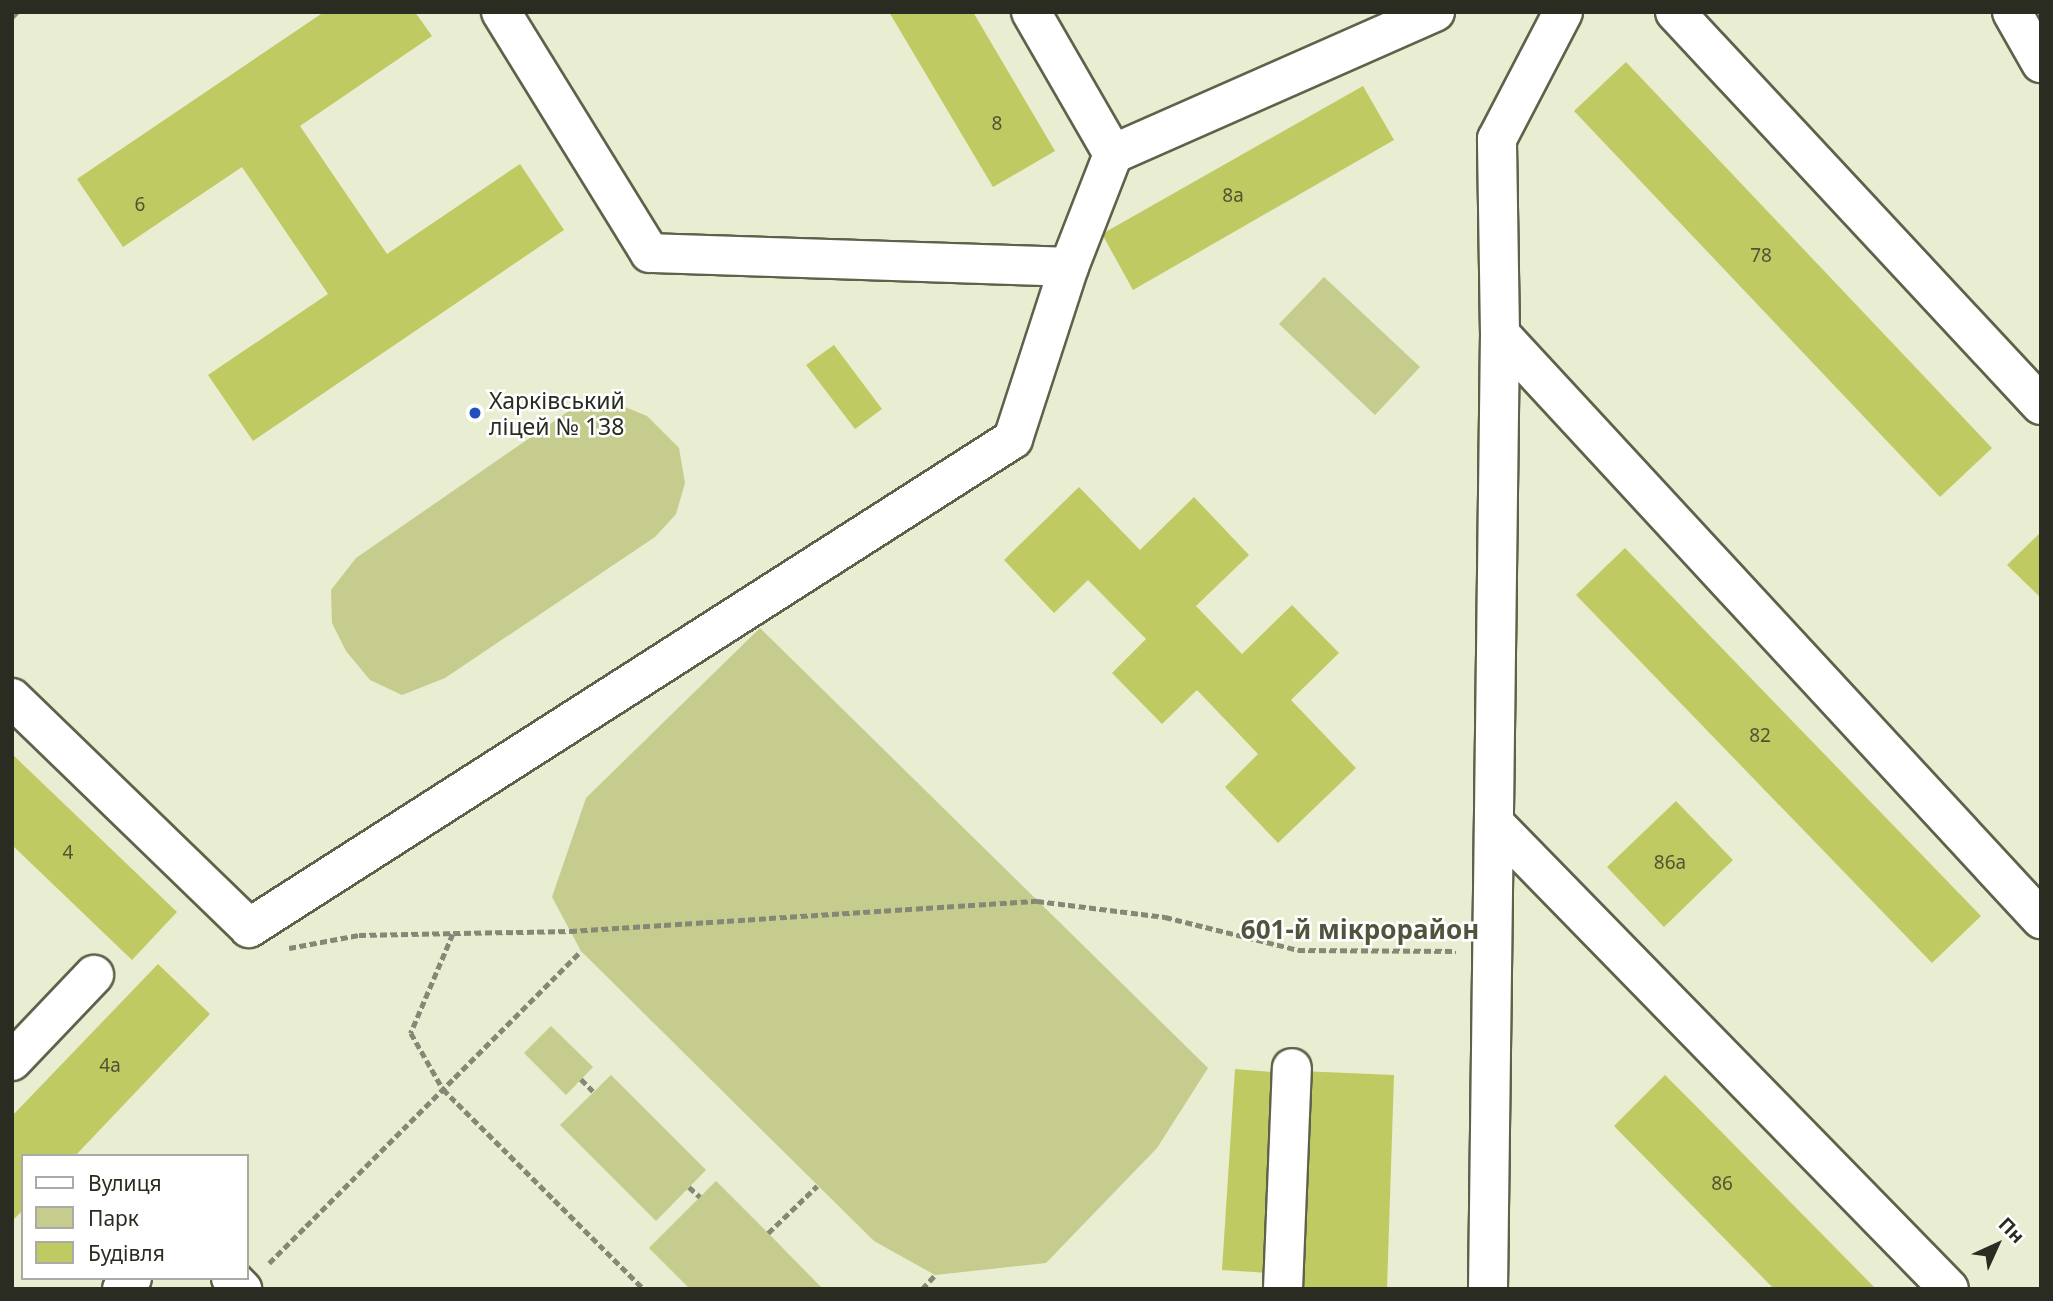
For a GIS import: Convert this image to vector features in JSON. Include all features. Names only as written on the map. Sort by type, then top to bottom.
[{"type":"lane","points":[[501,12],[650,253],[1069,267]]},
{"type":"lane","points":[[1031,12],[1113,154]]},
{"type":"lane","points":[[12,698],[249,928],[1013,439],[1069,267],[1113,154],[1435,12]]},
{"type":"lane","points":[[1488,1289],[1500,334],[1497,139],[1563,12]]},
{"type":"lane","points":[[1675,12],[2041,405]]},
{"type":"lane","points":[[2012,12],[2041,63]]},
{"type":"lane","points":[[1500,334],[2041,919]]},
{"type":"lane","points":[[1494,823],[1949,1289]]},
{"type":"lane","points":[[12,1061],[94,975]]},
{"type":"lane","points":[[1283,1289],[1292,1068]]},
{"type":"path","points":[[12,17],[17,12]]},
{"type":"path","points":[[249,928],[270,952],[359,935],[570,931],[1037,901],[1165,916],[1298,950],[1492,951]]},
{"type":"path","points":[[453,934],[411,1033],[443,1089],[644,1289]]},
{"type":"path","points":[[248,1276],[443,1089],[581,951]]},
{"type":"path","points":[[581,1079],[594,1092]]},
{"type":"path","points":[[768,1233],[817,1186]]},
{"type":"path","points":[[690,1187],[700,1197]]},
{"type":"path","points":[[922,1289],[935,1275]]},
{"type":"green space","points":[[1324,277],[1420,367],[1375,415],[1279,324]]},
{"type":"green space","points":[[615,403],[647,416],[679,448],[685,483],[676,514],[655,537],[445,678],[402,695],[370,680],[346,651],[332,623],[331,590],[356,558],[576,406]]},
{"type":"green space","points":[[760,628],[1208,1068],[1157,1148],[1046,1263],[935,1275],[874,1241],[581,951],[552,897],[586,798]]},
{"type":"green space","points":[[551,1026],[593,1067],[566,1095],[524,1053]]},
{"type":"green space","points":[[611,1075],[706,1170],[656,1221],[560,1125]]},
{"type":"green space","points":[[716,1181],[823,1289],[690,1289],[649,1248]]},
{"type":"building","points":[[324,12],[415,12],[432,36],[300,126],[387,254],[520,164],[564,230],[253,441],[208,375],[328,294],[242,167],[123,247],[77,179]]},
{"type":"building","points":[[889,12],[973,12],[1055,151],[993,187]]},
{"type":"building","points":[[1626,62],[1992,448],[1940,497],[1574,111]]},
{"type":"building","points":[[1363,86],[1394,140],[1133,290],[1102,234]]},
{"type":"building","points":[[834,345],[882,409],[855,429],[806,365]]},
{"type":"building","points":[[1079,487],[1140,550],[1194,497],[1249,555],[1196,606],[1242,654],[1292,605],[1339,653],[1291,700],[1356,768],[1278,843],[1225,787],[1258,754],[1197,690],[1162,724],[1112,673],[1146,639],[1088,580],[1054,613],[1004,560]]},
{"type":"building","points":[[2041,532],[2041,598],[2007,565]]},
{"type":"building","points":[[1625,548],[1981,916],[1932,963],[1576,595]]},
{"type":"building","points":[[12,754],[177,912],[132,960],[12,845]]},
{"type":"building","points":[[1676,801],[1733,860],[1664,927],[1607,867]]},
{"type":"building","points":[[158,964],[210,1014],[77,1154],[21,1154],[21,1212],[12,1221],[12,1116]]},
{"type":"building","points":[[1235,1069],[1283,1073],[1269,1273],[1222,1270]]},
{"type":"building","points":[[1300,1071],[1394,1075],[1387,1289],[1292,1289]]},
{"type":"building","points":[[1665,1075],[1876,1289],[1774,1289],[1614,1126]]},
{"type":"place","name":"Харківський ліцей № 138","points":[[475,413]]},
{"type":"district","name":"601-й мікрорайон","points":[[1360,930]]}]
